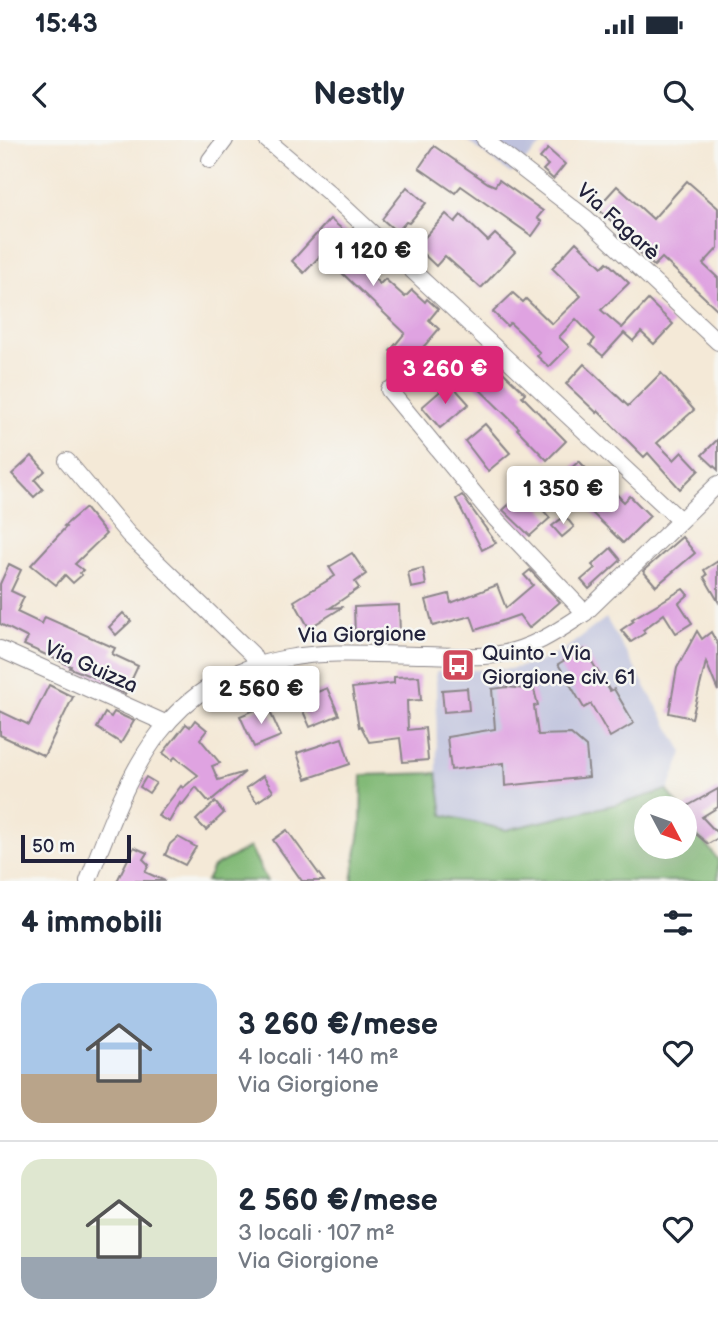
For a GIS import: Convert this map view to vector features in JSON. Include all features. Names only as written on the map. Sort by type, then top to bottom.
[{"type":"street","points":[[210,160],[225,140]]},
{"type":"street","points":[[267,140],[328,192],[680,520]]},
{"type":"street","name":"Via Fagarè","points":[[485,140],[586,218],[718,342]]},
{"type":"street","points":[[389,390],[492,515],[584,613]]},
{"type":"street","points":[[67,461],[129,535],[252,654],[257,664]]},
{"type":"street","name":"Via Giorgione","points":[[88,881],[124,794],[144,754],[165,723],[190,699],[221,679],[257,664],[289,657],[320,654],[494,655],[528,647],[562,629],[584,613],[718,484]]},
{"type":"street","name":"Via Guizza","points":[[0,649],[165,723]]},
{"type":"shaded area","points":[[466,140],[547,140],[511,174]]},
{"type":"shaded area","points":[[606,618],[683,752],[668,791],[634,796],[634,799],[506,830],[443,815],[437,773],[436,671],[509,669],[535,664],[565,649]]},
{"type":"green space","points":[[437,773],[443,815],[506,830],[634,800],[634,859],[697,859],[697,832],[718,860],[718,881],[352,881],[361,825],[362,775]]},
{"type":"green space","points":[[667,790],[672,796],[647,796]]},
{"type":"green space","points":[[250,847],[267,881],[206,881],[213,867]]},
{"type":"building","points":[[434,146],[488,183],[495,186],[499,180],[543,211],[537,218],[542,222],[532,236],[461,186],[455,193],[419,168]]},
{"type":"building","points":[[548,149],[565,164],[553,179],[543,170],[548,165],[540,158]]},
{"type":"building","points":[[687,181],[718,208],[718,248],[703,264],[718,278],[718,310],[662,258],[654,266],[630,243],[632,240],[597,208],[617,186],[653,219]]},
{"type":"building","points":[[407,187],[426,203],[409,223],[406,222],[397,232],[382,219]]},
{"type":"building","points":[[446,214],[455,222],[461,215],[488,241],[495,234],[515,252],[481,288],[445,256],[436,266],[416,247]]},
{"type":"building","points":[[330,219],[359,243],[356,246],[375,262],[367,272],[380,284],[385,279],[405,297],[412,290],[438,309],[429,320],[439,329],[412,360],[406,355],[401,361],[390,351],[405,333],[322,254],[304,273],[292,261]]},
{"type":"building","points":[[576,242],[602,267],[607,262],[629,283],[601,310],[622,328],[648,300],[673,324],[654,344],[641,332],[633,341],[624,333],[603,356],[590,345],[595,339],[576,319],[559,337],[569,347],[549,367],[537,356],[540,353],[522,334],[510,323],[507,326],[493,312],[513,293],[523,302],[526,299],[552,324],[581,296],[552,268]]},
{"type":"building","points":[[486,356],[525,393],[522,396],[566,441],[547,460],[466,376]]},
{"type":"building","points":[[584,364],[628,406],[661,373],[694,410],[657,443],[674,460],[682,452],[699,470],[680,489],[648,453],[644,457],[598,411],[597,413],[566,384]]},
{"type":"building","points":[[452,385],[469,404],[440,428],[422,407],[445,387],[447,390]]},
{"type":"building","points":[[485,424],[510,453],[488,471],[465,441]]},
{"type":"building","points":[[718,439],[718,470],[702,455]]},
{"type":"building","points":[[32,456],[45,471],[35,480],[43,489],[34,497],[12,474]]},
{"type":"building","points":[[579,461],[595,478],[598,475],[624,502],[630,496],[650,516],[623,543],[588,509],[590,508],[577,496],[580,493],[562,477]]},
{"type":"building","points":[[525,490],[550,518],[530,536],[503,510]]},
{"type":"building","points":[[462,495],[496,543],[482,550],[456,499]]},
{"type":"building","points":[[85,508],[106,534],[75,564],[83,570],[80,573],[82,575],[73,583],[65,575],[56,585],[31,565],[66,527],[64,526]]},
{"type":"building","points":[[565,516],[574,527],[562,537],[552,526]]},
{"type":"building","points":[[682,537],[695,553],[656,586],[643,571]]},
{"type":"building","points":[[611,548],[621,560],[589,589],[581,580],[595,568],[592,565]]},
{"type":"building","points":[[352,553],[366,574],[355,582],[359,588],[330,608],[343,607],[309,628],[294,601],[335,576],[329,567]]},
{"type":"building","points":[[718,561],[718,601],[704,577],[707,575],[704,570]]},
{"type":"building","points":[[9,564],[21,570],[11,591],[24,597],[17,612],[42,624],[45,617],[115,648],[112,654],[138,666],[125,694],[24,645],[28,638],[0,624],[0,584]]},
{"type":"building","points":[[423,568],[426,585],[411,588],[408,572]]},
{"type":"building","points":[[530,570],[560,602],[529,628],[519,615],[476,630],[471,616],[433,626],[426,600],[449,594],[451,603],[497,585],[506,608],[533,585],[524,575]]},
{"type":"building","points":[[683,589],[688,595],[679,603],[692,623],[676,633],[664,614],[643,630],[645,633],[631,642],[621,630],[634,621],[632,619]]},
{"type":"building","points":[[399,605],[400,634],[355,636],[354,607]]},
{"type":"building","points":[[123,613],[131,621],[116,635],[109,627]]},
{"type":"building","points":[[697,631],[702,639],[711,632],[718,645],[718,691],[706,662],[692,718],[669,713],[677,668]]},
{"type":"building","points":[[584,649],[610,691],[614,689],[634,723],[610,737],[591,704],[584,708],[558,664]]},
{"type":"building","points":[[419,676],[421,700],[407,701],[408,730],[425,728],[428,760],[403,762],[400,738],[369,742],[361,726],[359,727],[352,688],[394,683],[394,677]]},
{"type":"building","points":[[49,685],[73,697],[44,756],[0,735],[0,711],[29,725]]},
{"type":"building","points":[[507,687],[534,690],[538,705],[534,706],[538,735],[571,734],[586,747],[589,777],[505,786],[504,763],[451,770],[447,737],[495,729],[492,689]]},
{"type":"building","points":[[327,688],[339,715],[310,727],[298,700]]},
{"type":"building","points":[[467,688],[469,710],[444,712],[442,690]]},
{"type":"building","points":[[267,705],[281,736],[254,747],[240,716]]},
{"type":"building","points":[[114,712],[134,721],[121,743],[97,728],[105,713],[111,717]]},
{"type":"building","points":[[195,720],[207,730],[200,739],[220,763],[212,766],[218,780],[245,772],[209,802],[196,787],[182,805],[180,803],[169,822],[158,816],[181,786],[183,788],[198,775],[175,757],[172,760],[163,753],[186,724],[190,727]]},
{"type":"building","points":[[342,738],[350,764],[306,779],[297,753]]},
{"type":"building","points":[[263,776],[273,791],[257,802],[246,788]]},
{"type":"building","points":[[146,777],[156,783],[149,793],[140,787]]},
{"type":"building","points":[[718,789],[718,807],[702,817],[718,834],[718,838],[708,844],[697,835],[697,801]]},
{"type":"building","points":[[215,802],[224,813],[206,830],[196,820]]},
{"type":"building","points":[[287,830],[324,881],[302,881],[273,840]]},
{"type":"building","points":[[178,837],[196,847],[185,865],[165,855],[170,844]]},
{"type":"building","points":[[134,847],[147,853],[143,859],[149,865],[145,872],[165,881],[117,881]]},
{"type":"place","name":"Quinto - Via Giorgione civ. 61","points":[[458,665]]}]
